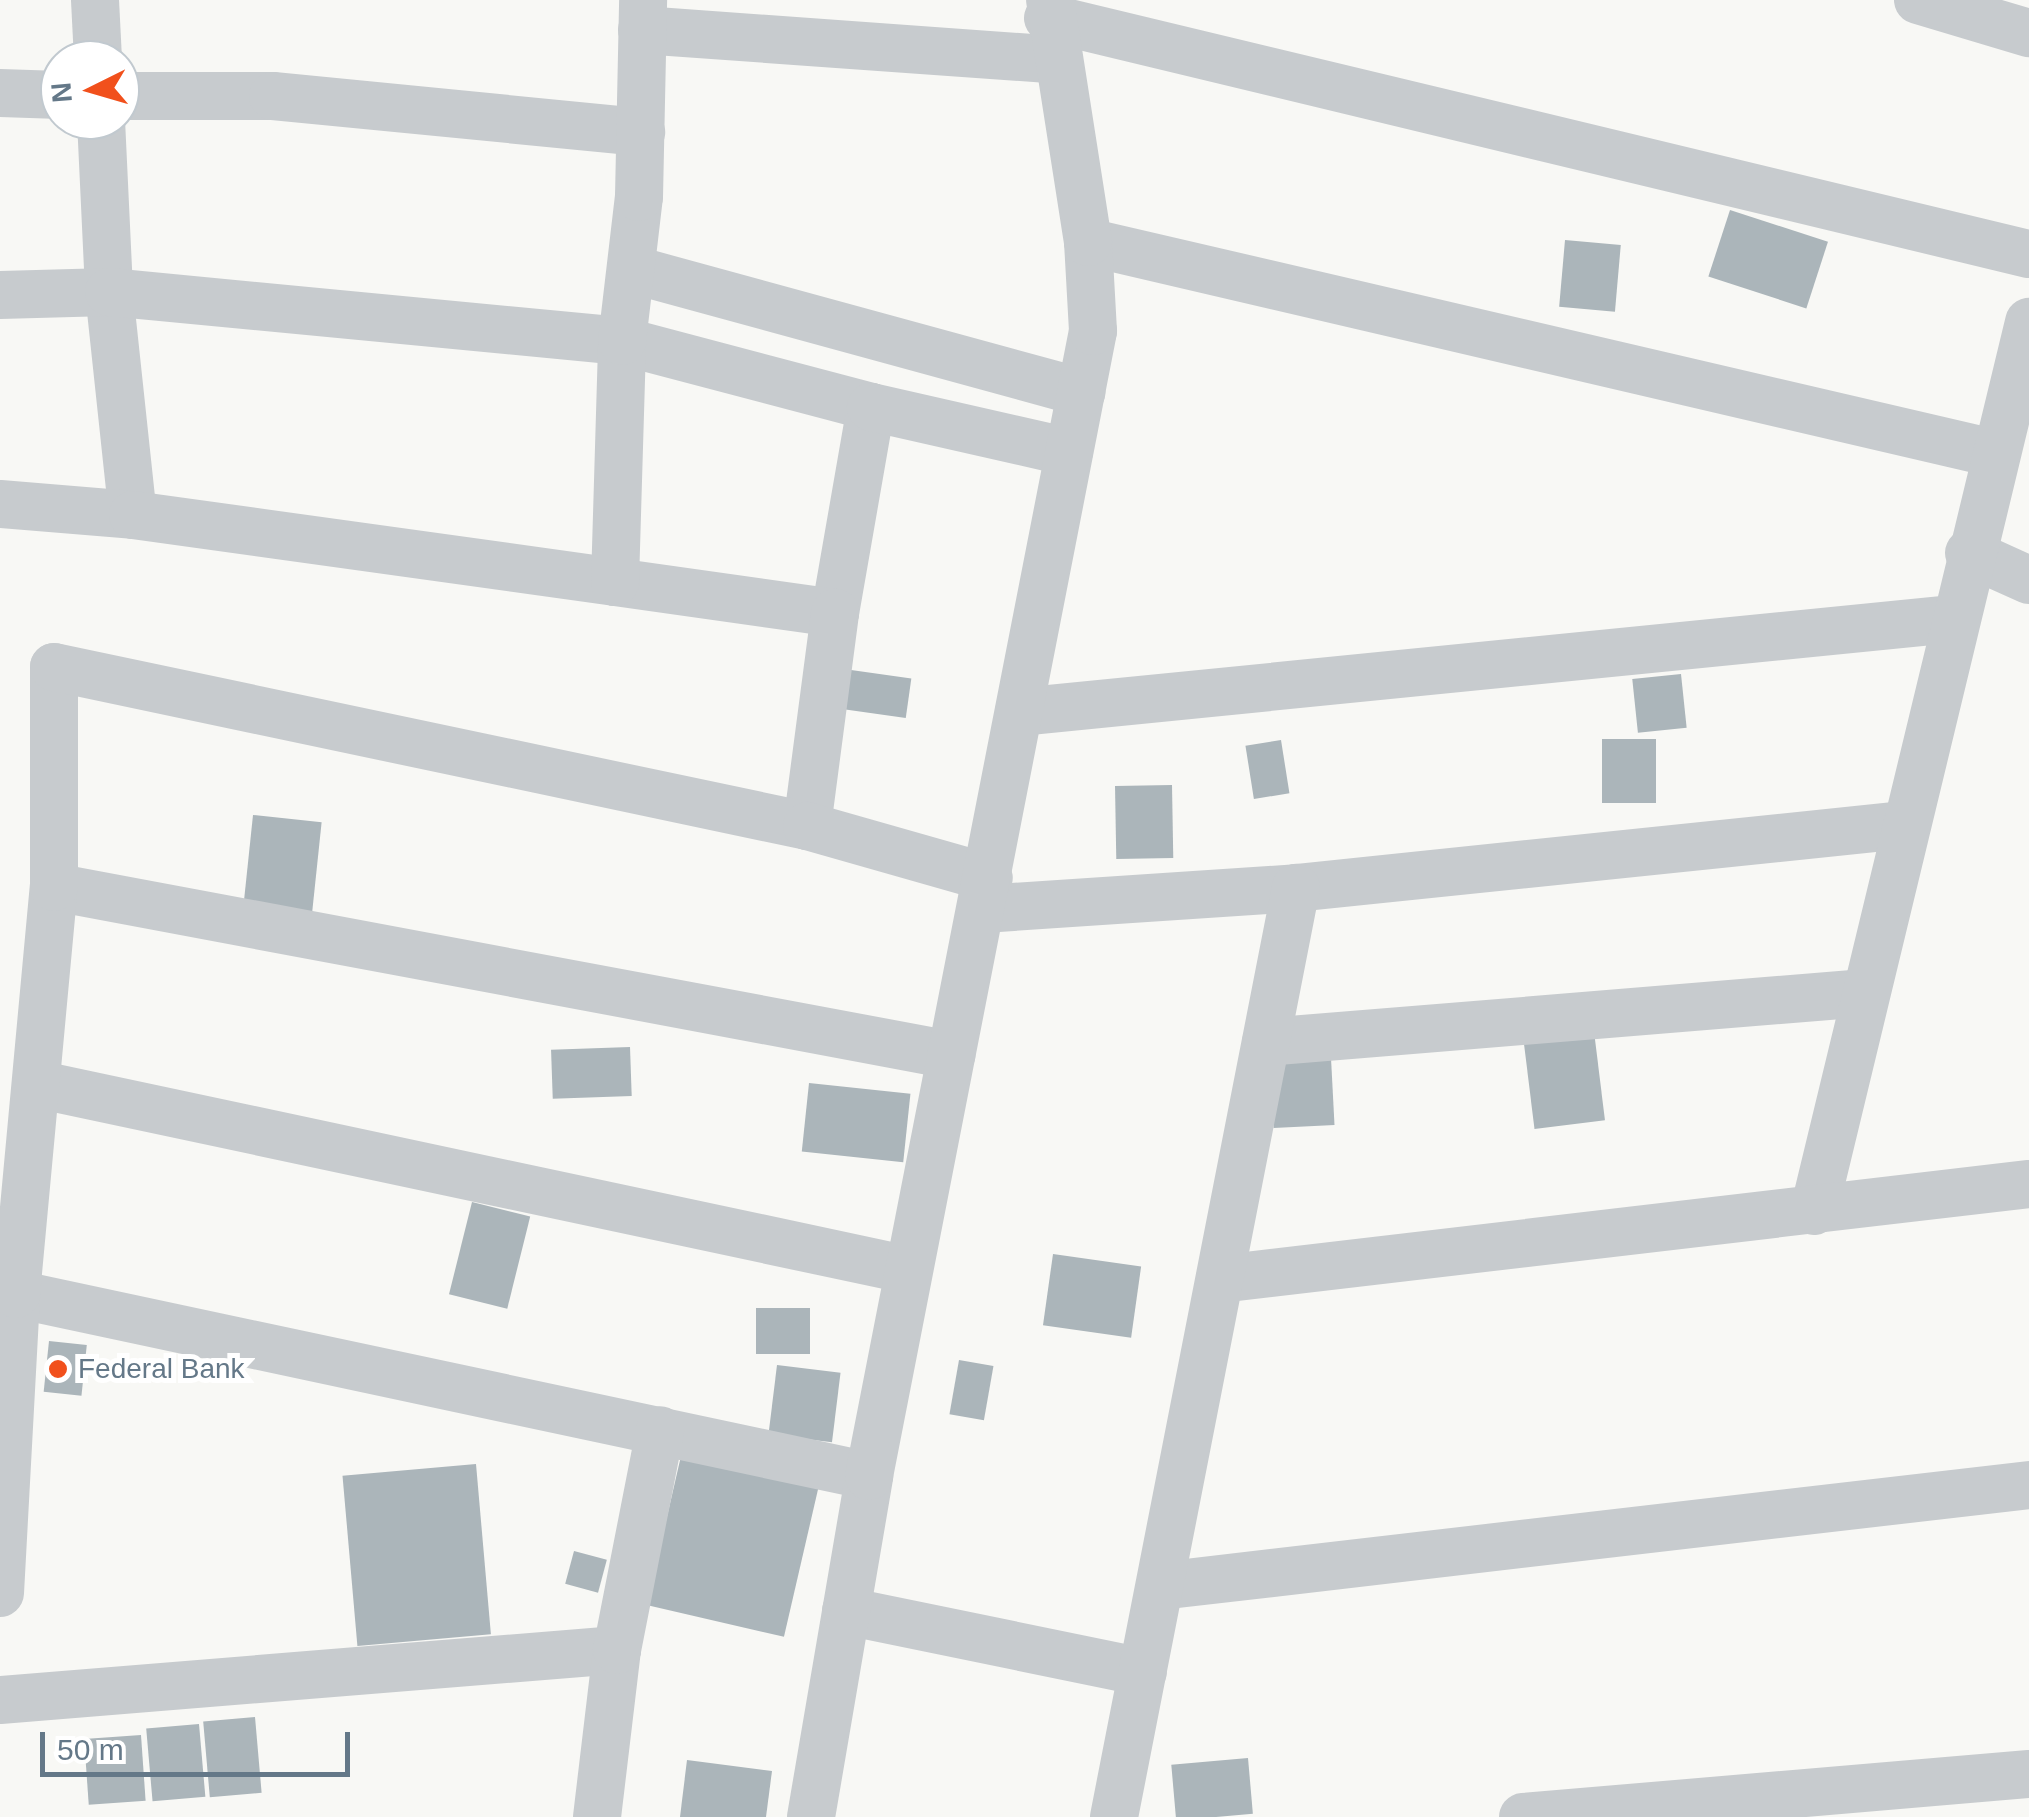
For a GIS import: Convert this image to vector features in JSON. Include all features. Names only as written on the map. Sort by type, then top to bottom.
[{"type":"street","points":[[95,0],[97,40]]},
{"type":"street","points":[[1918,0],[2029,33]]},
{"type":"street","points":[[614,582],[622,341],[641,132],[642,15],[1051,26],[2029,254]]},
{"type":"street","points":[[811,1817],[869,1476],[986,894],[1093,331],[1088,242],[1051,26]]},
{"type":"street","points":[[0,93],[40,94]]},
{"type":"street","points":[[140,96],[273,96],[641,132]]},
{"type":"street","points":[[102,140],[109,292],[134,515]]},
{"type":"street","points":[[1088,242],[1992,452]]},
{"type":"street","points":[[630,269],[1081,392]]},
{"type":"street","points":[[0,295],[109,292],[622,341],[872,408],[1069,452]]},
{"type":"street","points":[[1814,1210],[1992,452],[2029,322]]},
{"type":"street","points":[[807,826],[835,612],[872,408]]},
{"type":"street","points":[[0,504],[134,515],[835,612]]},
{"type":"street","points":[[1969,553],[2029,580]]},
{"type":"street","points":[[1018,712],[1954,620]]},
{"type":"street","points":[[0,1593],[16,1294],[41,1085],[54,887],[54,667],[807,826],[986,894],[1296,888],[1904,825]]},
{"type":"street","points":[[54,887],[952,1055]]},
{"type":"street","points":[[1114,1817],[1296,888]]},
{"type":"street","points":[[1266,1042],[1865,993]]},
{"type":"street","points":[[41,1085],[909,1270]]},
{"type":"street","points":[[1220,1279],[2029,1184]]},
{"type":"street","points":[[16,1294],[869,1476]]},
{"type":"street","points":[[597,1817],[617,1650],[660,1430]]},
{"type":"street","points":[[1160,1586],[2029,1485]]},
{"type":"street","points":[[846,1612],[1143,1672]]},
{"type":"street","points":[[0,1700],[617,1650]]},
{"type":"street","points":[[1523,1817],[2029,1774]]},
{"type":"building","points":[[1730,210],[1828,242],[1806,308],[1708,277]]},
{"type":"building","points":[[1565,240],[1621,245],[1615,312],[1559,307]]},
{"type":"building","points":[[844,669],[911,678],[906,718],[838,709]]},
{"type":"building","points":[[1681,674],[1687,728],[1638,733],[1632,679]]},
{"type":"building","points":[[1602,739],[1656,739],[1656,803],[1602,803]]},
{"type":"building","points":[[1281,740],[1289,793],[1254,799],[1245,746]]},
{"type":"building","points":[[1172,785],[1173,858],[1116,859],[1115,786]]},
{"type":"building","points":[[253,815],[322,822],[311,921],[243,913]]},
{"type":"building","points":[[1593,1023],[1605,1120],[1534,1129],[1523,1032]]},
{"type":"building","points":[[630,1047],[632,1096],[553,1099],[551,1050]]},
{"type":"building","points":[[1331,1058],[1335,1125],[1274,1128],[1270,1061]]},
{"type":"building","points":[[809,1083],[910,1094],[903,1162],[802,1152]]},
{"type":"building","points":[[472,1202],[530,1217],[507,1309],[449,1294]]},
{"type":"building","points":[[1053,1254],[1141,1266],[1131,1338],[1043,1325]]},
{"type":"building","points":[[756,1308],[810,1308],[810,1354],[756,1354]]},
{"type":"building","points":[[49,1341],[87,1345],[81,1396],[44,1392]]},
{"type":"building","points":[[959,1360],[993,1366],[984,1420],[949,1414]]},
{"type":"building","points":[[777,1365],[841,1373],[832,1442],[768,1434]]},
{"type":"building","points":[[681,1456],[818,1488],[784,1637],[647,1605]]},
{"type":"building","points":[[476,1464],[491,1634],[357,1646],[343,1476]]},
{"type":"building","points":[[574,1551],[607,1560],[598,1593],[565,1584]]},
{"type":"building","points":[[255,1717],[262,1793],[210,1797],[203,1722]]},
{"type":"building","points":[[199,1724],[205,1797],[153,1801],[146,1729]]},
{"type":"building","points":[[141,1735],[146,1801],[89,1805],[84,1739]]},
{"type":"building","points":[[1248,1758],[1253,1814],[1176,1817],[1171,1765]]},
{"type":"building","points":[[687,1760],[772,1771],[766,1817],[680,1817]]},
{"type":"place","name":"Federal Bank","points":[[58,1369]]}]
